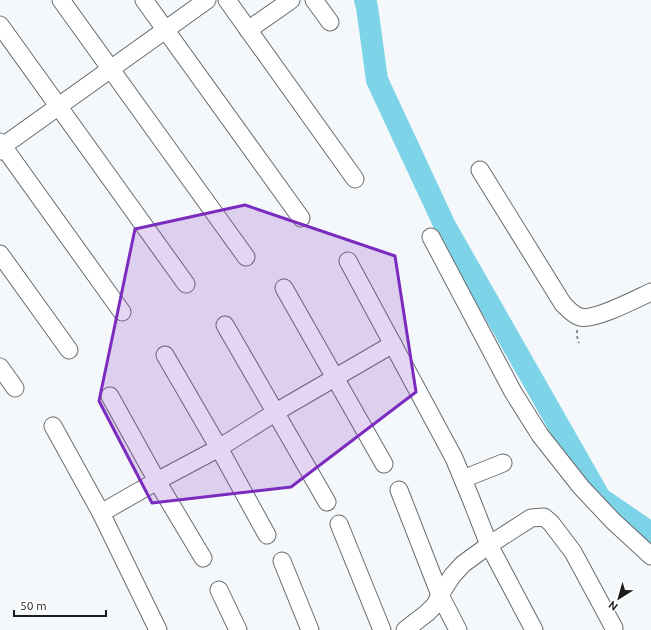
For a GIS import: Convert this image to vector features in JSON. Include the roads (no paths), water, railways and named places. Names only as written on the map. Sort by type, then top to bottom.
[{"type":"street","points":[[62,0],[246,257]]},
{"type":"street","points":[[144,0],[301,218]]},
{"type":"street","points":[[162,26],[188,0]]},
{"type":"street","points":[[122,312],[1,143],[55,102],[162,26],[208,0]]},
{"type":"street","points":[[227,0],[356,179]]},
{"type":"street","points":[[248,30],[291,0]]},
{"type":"street","points":[[314,0],[330,22]]},
{"type":"street","points":[[0,25],[186,284]]},
{"type":"street","points":[[480,170],[563,304],[570,311],[581,317],[590,318],[651,292]]},
{"type":"street","points":[[431,237],[513,392],[540,435],[581,487],[613,521],[651,556]]},
{"type":"street","points":[[0,254],[69,350]]},
{"type":"street","points":[[348,260],[454,458],[490,545],[534,630]]},
{"type":"street","points":[[284,288],[384,464]]},
{"type":"street","points":[[225,325],[327,502]]},
{"type":"street","points":[[101,514],[157,481],[219,448],[276,412],[393,344]]},
{"type":"street","points":[[165,355],[267,535]]},
{"type":"street","points":[[0,367],[15,388]]},
{"type":"street","points":[[110,396],[157,481],[203,558]]},
{"type":"street","points":[[53,426],[101,514],[158,630]]},
{"type":"street","points":[[463,479],[503,463]]},
{"type":"street","points":[[399,490],[440,595],[458,630]]},
{"type":"street","points":[[405,630],[435,605],[452,576],[463,564],[531,518],[544,517],[551,523],[573,552],[614,628]]},
{"type":"street","points":[[340,524],[382,630]]},
{"type":"street","points":[[282,561],[310,630]]},
{"type":"street","points":[[219,590],[238,630]]},
{"type":"waterway","points":[[365,0],[377,80],[445,226],[600,498],[651,533]]}]
